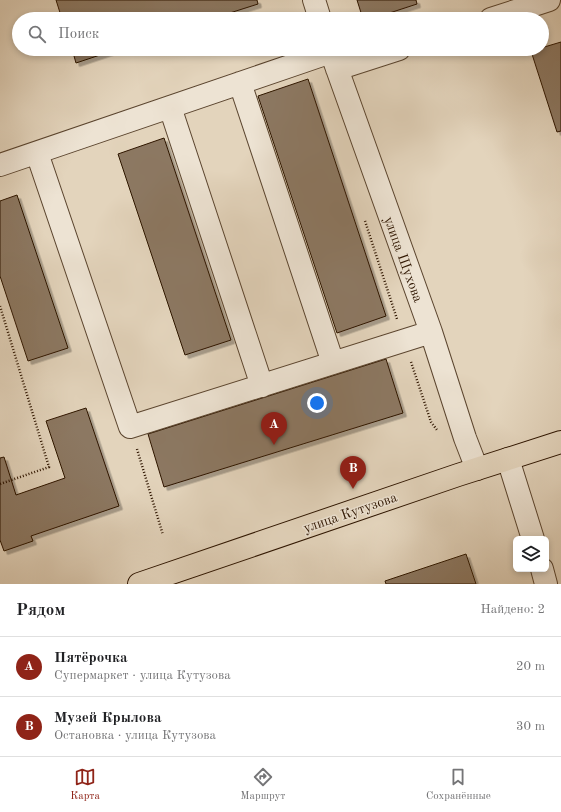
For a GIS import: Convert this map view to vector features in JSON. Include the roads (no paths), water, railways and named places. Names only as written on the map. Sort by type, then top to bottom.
[{"type":"main road","name":"улица Кутузова","points":[[139,584],[168,579],[478,469],[561,442]]},
{"type":"street","points":[[314,0],[318,12]]},
{"type":"street","points":[[512,12],[549,0]]},
{"type":"street","points":[[0,165],[240,83],[333,57]]},
{"type":"street","name":"улица Шухова","points":[[333,57],[431,332],[465,438],[478,469]]},
{"type":"street","points":[[240,83],[333,363]]},
{"type":"street","points":[[170,107],[262,386]]},
{"type":"street","points":[[37,153],[130,427],[431,332]]},
{"type":"street","points":[[508,459],[532,536]]},
{"type":"street","points":[[543,572],[546,584]]},
{"type":"place","name":"Пятёрочка","points":[[274,445]]},
{"type":"place","name":"Музей Крылова","points":[[353,489]]}]
